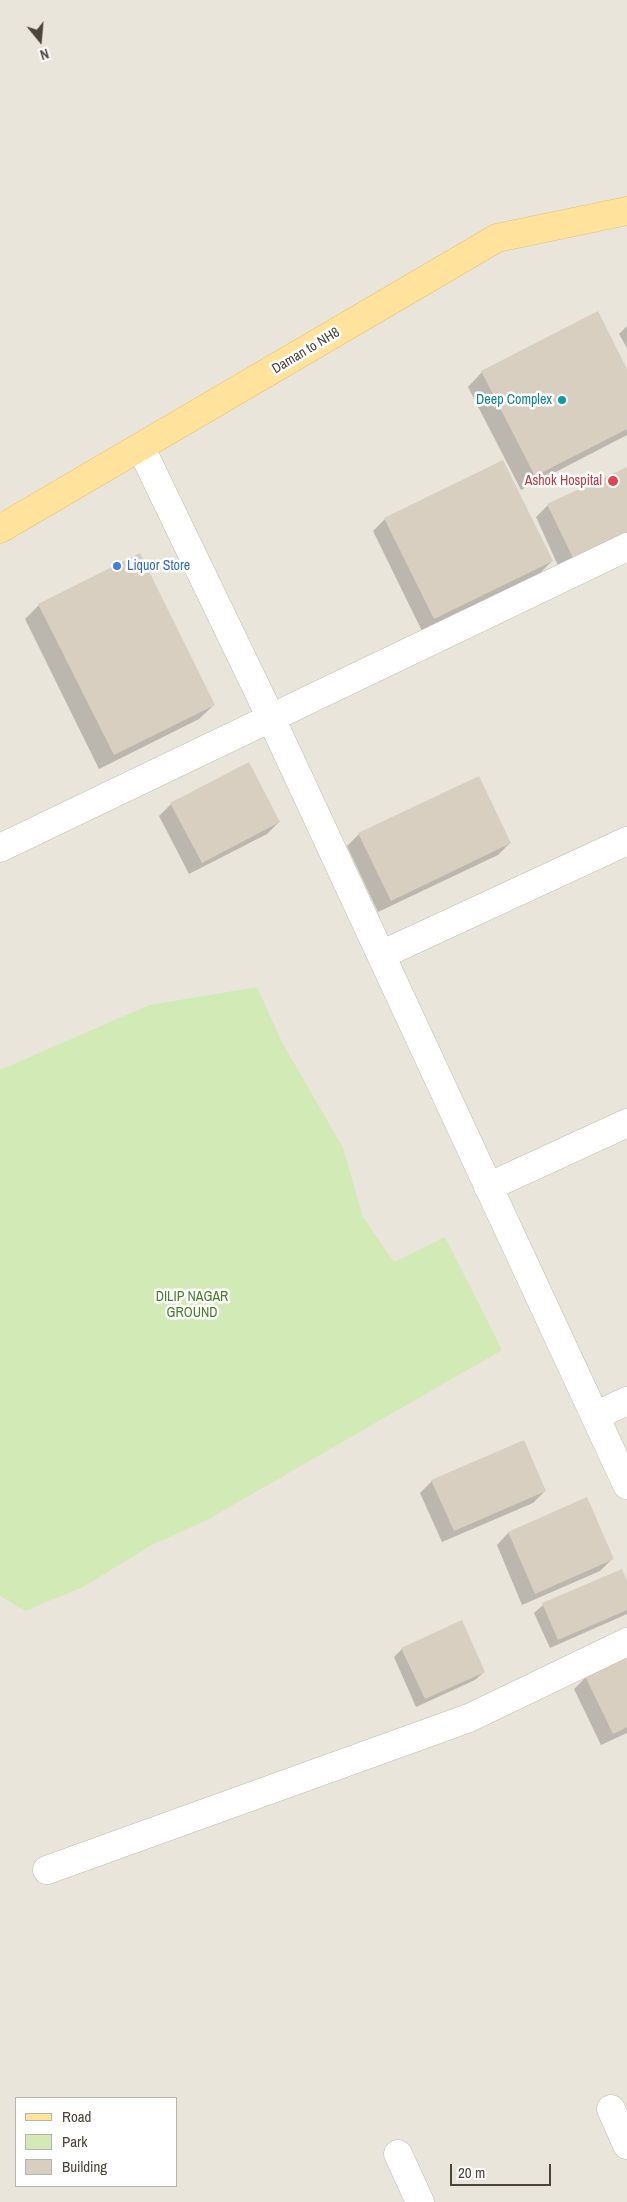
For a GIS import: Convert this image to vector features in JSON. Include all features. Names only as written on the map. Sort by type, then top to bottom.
[{"type":"main road","name":"Daman to NH8","points":[[0,529],[497,238],[627,211]]},
{"type":"street","points":[[141,448],[272,718],[627,1485]]},
{"type":"street","points":[[0,848],[627,547]]},
{"type":"street","points":[[381,955],[627,841]]},
{"type":"street","points":[[488,1186],[627,1123]]},
{"type":"street","points":[[595,1416],[627,1401]]},
{"type":"street","points":[[47,1870],[469,1718],[627,1642]]},
{"type":"street","points":[[611,2109],[627,2145]]},
{"type":"street","points":[[398,2154],[420,2202]]},
{"type":"shaded area","points":[[0,0],[627,0],[627,2202],[0,2202]]},
{"type":"green space","name":"DILIP NAGAR GROUND","points":[[257,987],[282,1042],[343,1148],[363,1217],[394,1262],[445,1237],[502,1350],[207,1520],[150,1546],[83,1587],[25,1611],[0,1596],[0,1070],[149,1005]]},
{"type":"building","name":"Deep Complex","points":[[598,311],[627,369],[627,429],[535,476],[481,371]]},
{"type":"building","points":[[503,460],[553,561],[434,619],[384,518]]},
{"type":"building","points":[[627,467],[627,533],[573,558],[547,504]]},
{"type":"building","points":[[140,553],[215,705],[114,755],[38,604]]},
{"type":"building","points":[[249,762],[280,822],[202,863],[170,803]]},
{"type":"building","points":[[479,776],[511,843],[391,901],[358,833]]},
{"type":"building","points":[[524,1440],[546,1491],[454,1531],[431,1480]]},
{"type":"building","points":[[587,1497],[614,1559],[535,1594],[508,1532]]},
{"type":"building","points":[[622,1569],[627,1581],[627,1610],[558,1640],[542,1603]]},
{"type":"building","points":[[462,1620],[485,1672],[425,1699],[401,1648]]},
{"type":"building","points":[[627,1657],[627,1727],[613,1734],[585,1676]]},
{"type":"place","name":"Deep Complex","points":[[562,400]]},
{"type":"place","name":"Ashok Hospital","points":[[613,481]]},
{"type":"place","name":"Liquor Store","points":[[117,566]]}]
